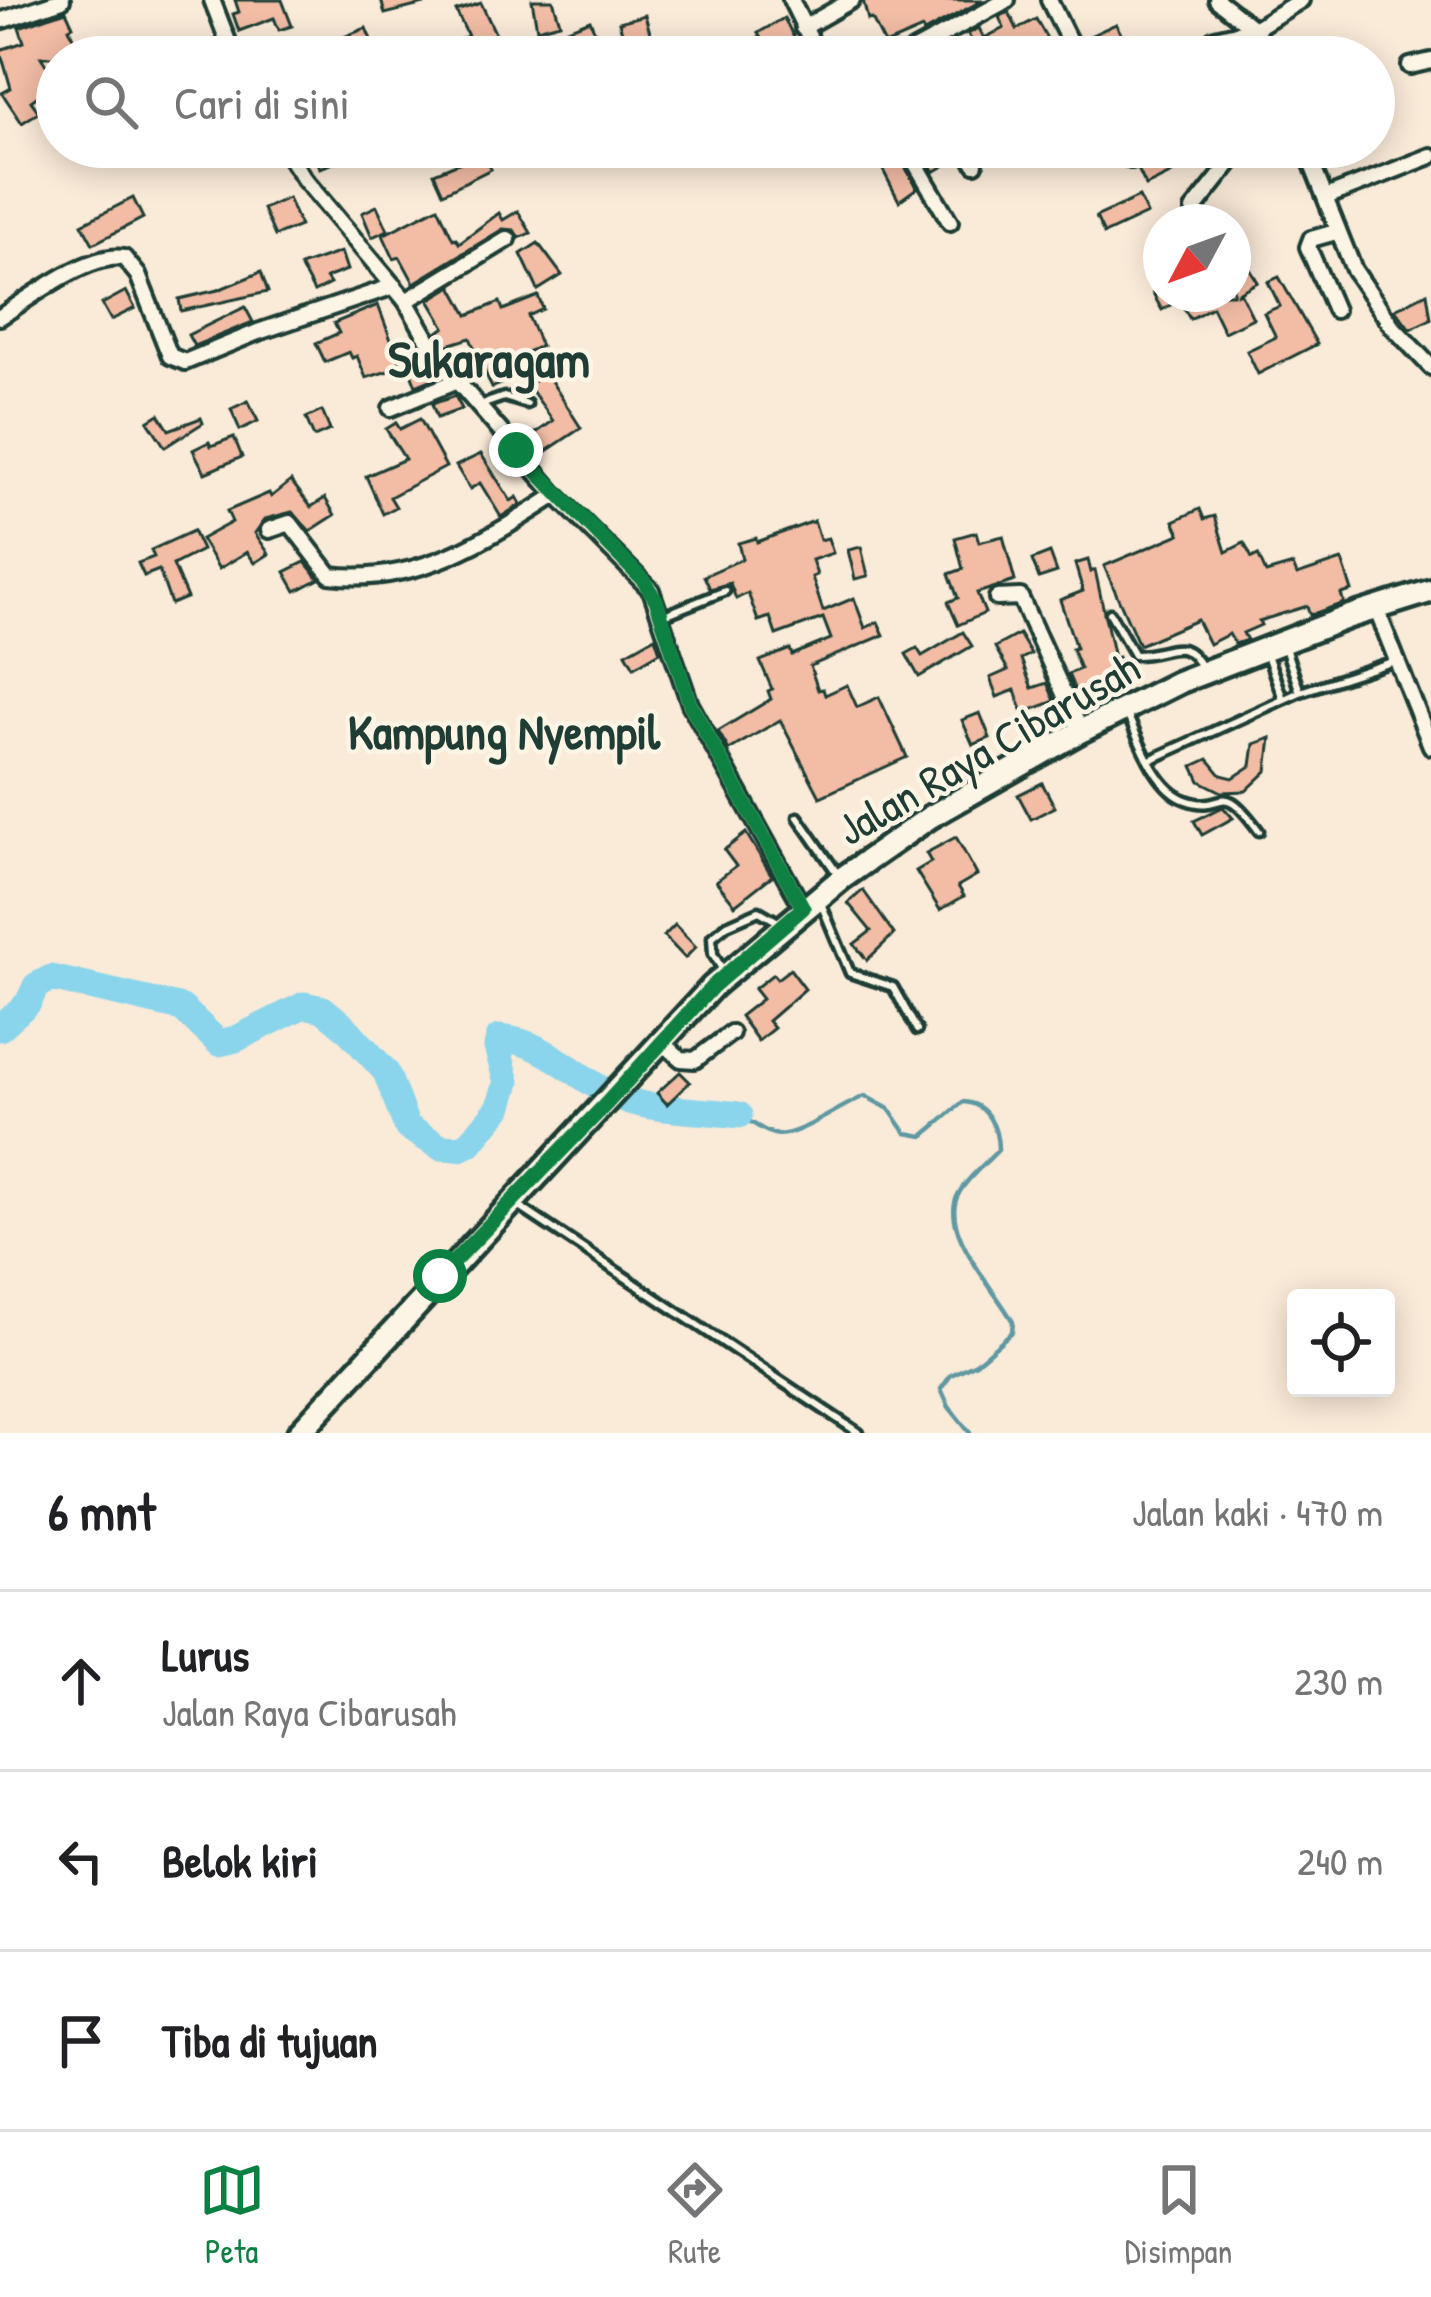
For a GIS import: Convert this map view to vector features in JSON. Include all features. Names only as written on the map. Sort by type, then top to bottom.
[{"type":"main road","name":"Jalan Raya Cibarusah","points":[[298,1433],[726,974],[841,879],[930,818],[1125,709],[1274,645],[1431,591]]},
{"type":"street","points":[[0,21],[62,0]]},
{"type":"street","points":[[212,0],[226,36]]},
{"type":"street","points":[[791,0],[807,36]]},
{"type":"street","points":[[803,28],[852,0]]},
{"type":"street","points":[[944,36],[1007,0]]},
{"type":"street","points":[[1049,0],[1067,36]]},
{"type":"street","points":[[1217,0],[1258,36]]},
{"type":"street","points":[[1223,36],[1253,29],[1301,0]]},
{"type":"street","points":[[1410,66],[1431,61]]},
{"type":"street","points":[[1326,197],[1431,156]]},
{"type":"street","points":[[297,168],[406,301],[434,353],[478,406],[556,495],[643,580],[662,616],[690,704],[811,903]]},
{"type":"street","points":[[918,168],[950,222]]},
{"type":"street","points":[[1198,204],[1226,168]]},
{"type":"street","points":[[1314,168],[1336,232],[1372,298],[1431,367]]},
{"type":"street","points":[[1335,310],[1308,247],[1311,239],[1336,232]]},
{"type":"street","points":[[406,301],[508,239]]},
{"type":"street","points":[[0,317],[90,263],[109,255],[124,257],[138,275],[170,356],[185,362],[394,286]]},
{"type":"street","points":[[391,407],[457,381]]},
{"type":"street","points":[[269,530],[290,523],[330,575],[372,576],[438,563],[494,536],[556,495]]},
{"type":"street","points":[[997,598],[1020,597],[1081,731]]},
{"type":"street","points":[[1376,608],[1431,746]]},
{"type":"street","points":[[662,1042],[681,1059],[695,1060],[731,1033]]},
{"type":"lane","points":[[478,406],[504,397],[527,404]]},
{"type":"lane","points":[[662,616],[725,591]]},
{"type":"lane","points":[[1110,613],[1135,655],[1185,648],[1194,653],[1204,672]]},
{"type":"lane","points":[[1274,645],[1300,692]]},
{"type":"lane","points":[[1274,645],[1283,699]]},
{"type":"lane","points":[[1150,760],[1300,692],[1395,661]]},
{"type":"lane","points":[[1125,709],[1150,760],[1179,797],[1196,802],[1231,800],[1259,831]]},
{"type":"lane","points":[[798,817],[841,879]]},
{"type":"lane","points":[[811,903],[850,974],[893,987],[917,1030]]},
{"type":"lane","points":[[726,974],[712,954],[712,937],[759,911],[783,925]]},
{"type":"lane","points":[[511,1201],[859,1433]]},
{"type":"building","points":[[235,0],[282,0],[292,26],[279,30],[274,18],[239,31],[233,14],[239,12]]},
{"type":"building","points":[[381,0],[424,0],[424,4],[385,14]]},
{"type":"building","points":[[532,0],[553,0],[560,23],[537,29]]},
{"type":"building","points":[[863,0],[983,0],[924,32],[906,36],[880,36],[872,19],[868,20]]},
{"type":"building","points":[[481,3],[497,36],[468,36],[456,11]]},
{"type":"building","points":[[66,11],[73,26],[69,28],[72,36],[36,36],[36,97],[31,101],[36,114],[22,123],[2,93],[11,88],[0,50],[24,42],[19,27]]},
{"type":"building","points":[[1009,12],[1017,29],[1036,19],[1046,36],[988,36],[1004,28],[999,17]]},
{"type":"building","points":[[645,15],[651,36],[623,36],[619,22]]},
{"type":"building","points":[[784,18],[793,36],[760,36]]},
{"type":"building","points":[[590,20],[596,36],[568,36],[565,30]]},
{"type":"building","points":[[1116,24],[1122,36],[1090,36]]},
{"type":"building","points":[[366,28],[369,36],[346,36]]},
{"type":"building","points":[[446,168],[491,169],[443,193],[434,173]]},
{"type":"building","points":[[882,168],[906,168],[917,188],[899,201]]},
{"type":"building","points":[[1170,168],[1172,173],[1146,186],[1138,169]]},
{"type":"building","points":[[1139,197],[1143,206],[1143,216],[1104,234],[1096,217]]},
{"type":"building","points":[[133,198],[143,218],[93,244],[82,224]]},
{"type":"building","points":[[288,198],[300,226],[275,236],[263,209]]},
{"type":"building","points":[[377,206],[388,230],[372,237],[362,213]]},
{"type":"building","points":[[438,207],[459,243],[499,213],[503,220],[518,211],[531,233],[519,238],[514,230],[503,229],[414,283],[400,257],[394,259],[383,235]]},
{"type":"building","points":[[538,243],[562,275],[538,290],[521,254]]},
{"type":"building","points":[[341,252],[347,270],[326,278],[330,284],[314,292],[300,266]]},
{"type":"building","points":[[261,272],[268,292],[181,311],[179,299],[218,290]]},
{"type":"building","points":[[1279,277],[1317,344],[1258,374],[1247,351],[1276,337],[1264,313],[1280,306],[1268,282]]},
{"type":"building","points":[[452,286],[468,315],[500,302],[503,310],[538,296],[543,309],[528,316],[541,346],[513,358],[521,373],[492,388],[470,338],[445,346],[437,333],[445,327],[429,300]]},
{"type":"building","points":[[126,291],[135,308],[111,320],[102,304]]},
{"type":"building","points":[[1427,293],[1431,319],[1410,329],[1395,309]]},
{"type":"building","points":[[378,305],[401,367],[366,378],[357,356],[352,358],[349,352],[325,362],[316,343],[339,333],[334,323]]},
{"type":"building","points":[[245,307],[253,322],[194,346],[188,335]]},
{"type":"building","points":[[1214,312],[1250,312],[1253,318],[1224,332]]},
{"type":"building","points":[[428,363],[438,377],[416,386],[410,370]]},
{"type":"building","points":[[546,373],[581,428],[545,452],[533,435],[553,421],[528,385]]},
{"type":"building","points":[[455,396],[462,409],[437,418],[432,404]]},
{"type":"building","points":[[248,401],[258,421],[240,430],[231,409]]},
{"type":"building","points":[[322,411],[330,430],[314,437],[306,418]]},
{"type":"building","points":[[159,414],[169,430],[201,418],[203,423],[165,447],[148,421]]},
{"type":"building","points":[[420,419],[446,467],[390,497],[396,507],[383,514],[366,476],[405,459],[386,429],[396,423],[400,429]]},
{"type":"building","points":[[234,437],[242,457],[205,473],[193,450]]},
{"type":"building","points":[[481,454],[511,501],[517,497],[521,504],[501,517],[480,483],[470,489],[456,466]]},
{"type":"building","points":[[291,481],[311,507],[325,498],[335,515],[310,531],[292,512],[265,519],[255,533],[269,554],[255,563],[247,552],[219,569],[201,539],[232,522],[227,511],[269,493],[271,497]]},
{"type":"building","points":[[1200,509],[1204,519],[1215,516],[1226,552],[1244,543],[1252,558],[1258,555],[1266,573],[1293,565],[1297,575],[1342,560],[1352,591],[1341,594],[1344,603],[1310,615],[1307,606],[1259,621],[1261,625],[1243,633],[1247,640],[1235,644],[1229,634],[1209,644],[1197,620],[1139,645],[1104,566],[1180,534],[1174,521]]},
{"type":"building","points":[[814,521],[820,540],[828,538],[833,553],[812,560],[823,611],[854,598],[865,628],[878,622],[884,635],[810,666],[818,690],[823,689],[825,695],[847,685],[857,707],[879,697],[907,757],[820,797],[780,720],[729,750],[718,731],[771,699],[768,691],[772,689],[760,661],[790,649],[792,655],[831,639],[823,618],[776,635],[770,617],[758,621],[748,593],[736,599],[730,583],[710,589],[704,576],[742,559],[738,543],[756,538],[757,542]]},
{"type":"building","points":[[193,531],[202,550],[173,565],[187,598],[171,604],[159,570],[144,576],[138,563],[154,557],[151,550]]},
{"type":"building","points":[[976,532],[979,542],[1003,536],[1015,581],[977,593],[985,613],[958,625],[948,602],[958,598],[949,574],[963,569],[955,538]]},
{"type":"building","points":[[861,547],[868,576],[855,579],[848,550]]},
{"type":"building","points":[[1050,553],[1057,572],[1039,578],[1032,560]]},
{"type":"building","points":[[1088,560],[1091,572],[1095,570],[1114,658],[1118,657],[1124,680],[1078,692],[1078,697],[1068,674],[1080,669],[1060,600],[1083,591],[1075,564]]},
{"type":"building","points":[[305,562],[319,579],[296,591],[285,572]]},
{"type":"building","points":[[963,632],[972,646],[919,677],[906,654],[917,648],[922,656]]},
{"type":"building","points":[[1019,634],[1031,654],[1021,659],[1032,688],[1047,683],[1055,701],[1023,713],[1015,690],[997,697],[990,678],[1008,670],[995,647]]},
{"type":"building","points":[[655,637],[660,652],[634,667],[626,653]]},
{"type":"building","points":[[980,713],[990,738],[973,745],[962,720]]},
{"type":"building","points":[[1271,738],[1267,771],[1246,791],[1222,792],[1200,781],[1193,766],[1208,759],[1221,775],[1233,778],[1251,766],[1254,744]]},
{"type":"building","points":[[1042,783],[1055,807],[1031,819],[1018,795]]},
{"type":"building","points":[[1223,807],[1233,818],[1202,835],[1194,821]]},
{"type":"building","points":[[746,833],[772,876],[735,905],[716,881],[736,866],[724,850]]},
{"type":"building","points":[[956,837],[977,875],[958,886],[964,896],[940,910],[916,871],[931,862],[926,853]]},
{"type":"building","points":[[863,890],[894,934],[867,960],[854,944],[871,931],[848,903]]},
{"type":"building","points":[[675,925],[696,947],[685,958],[664,936]]},
{"type":"building","points":[[790,969],[805,989],[768,1021],[774,1028],[758,1041],[740,1016],[762,999],[754,989],[773,974],[777,979]]},
{"type":"building","points":[[680,1072],[690,1082],[667,1104],[657,1093]]},
{"type":"waterway","points":[[0,1028],[28,1003],[36,986],[51,978],[182,1008],[219,1043],[304,1005],[323,1009],[386,1072],[407,1127],[441,1147],[470,1143],[499,1108],[507,1082],[499,1038],[535,1047],[594,1085],[638,1104],[739,1115]]},
{"type":"waterway","points":[[739,1115],[765,1131],[783,1134],[865,1096],[889,1109],[906,1133],[923,1136],[963,1102],[979,1107],[990,1118],[998,1150],[959,1193],[954,1208],[971,1259],[1013,1322],[1012,1332],[976,1363],[951,1375],[941,1389],[970,1433]]},
{"type":"district","name":"Sukaragam","points":[[489,359]]},
{"type":"district","name":"Kampung Nyempil","points":[[504,732]]},
{"type":"route","points":[[440,1276],[713,986],[803,908],[690,704],[656,600],[643,580],[516,450]]}]
